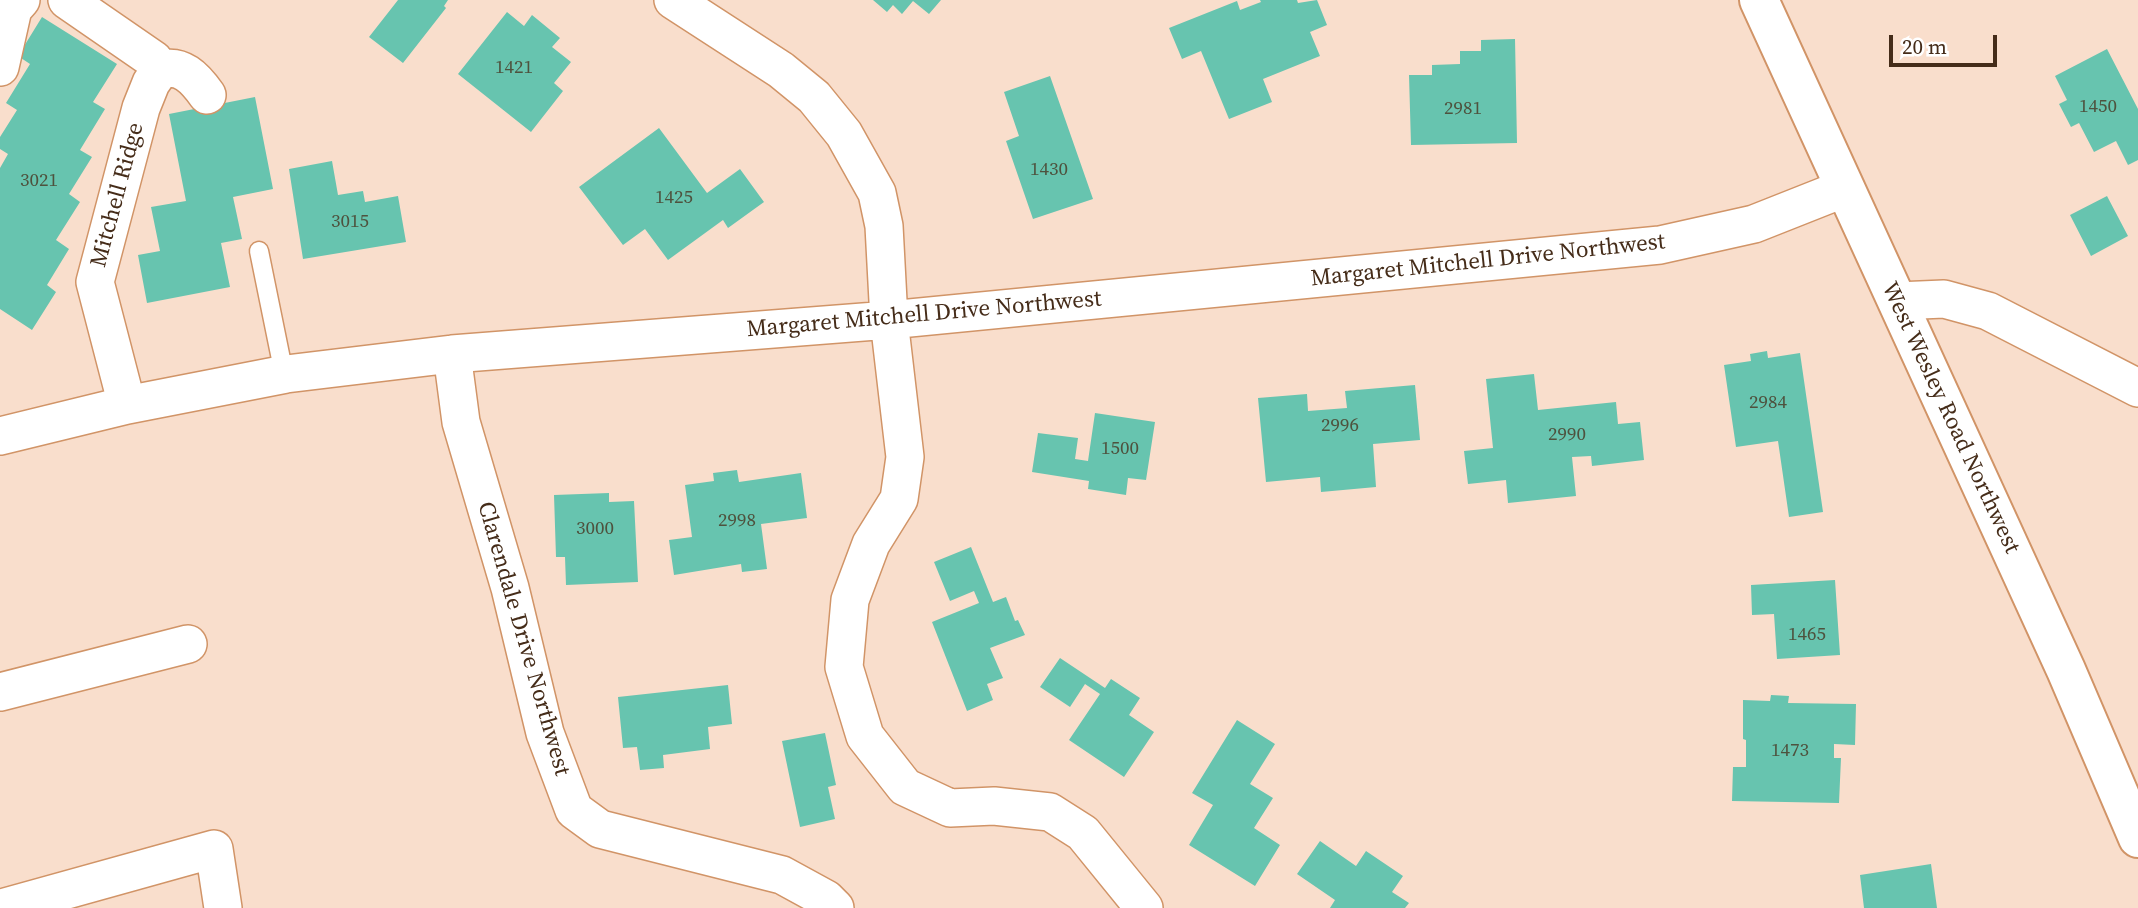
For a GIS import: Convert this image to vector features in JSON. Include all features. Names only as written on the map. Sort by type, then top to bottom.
[{"type":"street","points":[[0,67],[13,9],[21,0]]},
{"type":"street","points":[[67,0],[154,60],[160,70],[170,66],[178,68],[197,81],[207,95]]},
{"type":"street","points":[[673,0],[781,70],[814,97],[844,134],[877,194],[884,226],[889,320],[905,457],[899,499],[871,544],[850,600],[844,667],[865,736],[905,788],[950,808],[994,806],[1050,812],[1083,833],[1144,908]]},
{"type":"street","name":"West Wesley Road Northwest","points":[[1759,0],[2066,670],[2138,838]]},
{"type":"street","name":"Mitchell Ridge","points":[[127,405],[95,282],[141,108],[151,83],[160,70]]},
{"type":"street","name":"Margaret Mitchell Drive Northwest","points":[[0,436],[127,405],[284,374],[452,354],[889,320],[1660,245],[1754,224],[1845,188]]},
{"type":"street","points":[[1897,301],[1944,299],[1988,311],[2138,388]]},
{"type":"street","name":"Clarendale Drive Northwest","points":[[452,354],[461,422],[510,588],[545,733],[574,810],[600,829],[782,875],[826,899],[835,908]]},
{"type":"street","points":[[0,692],[188,644]]},
{"type":"street","points":[[2,908],[214,849],[223,908]]},
{"type":"lane","points":[[259,251],[284,374]]},
{"type":"building","points":[[398,0],[448,0],[444,6],[446,8],[403,63],[369,37]]},
{"type":"building","points":[[873,0],[941,0],[929,14],[913,1],[902,14],[893,5],[887,12]]},
{"type":"building","points":[[1260,0],[1297,0],[1298,3],[1317,0],[1327,25],[1310,32],[1320,56],[1263,79],[1272,102],[1229,119],[1201,51],[1182,59],[1169,28],[1237,1],[1240,10],[1261,2]]},
{"type":"building","points":[[507,12],[524,26],[532,15],[560,38],[552,47],[571,62],[554,83],[563,91],[531,132],[458,74]]},
{"type":"building","points":[[42,17],[117,64],[93,102],[105,109],[80,150],[92,157],[69,194],[80,202],[56,240],[69,249],[47,285],[56,292],[32,330],[0,309],[0,168],[8,154],[0,149],[0,137],[17,110],[6,103],[30,64],[18,56]]},
{"type":"building","points":[[1515,39],[1517,143],[1411,145],[1409,75],[1432,75],[1432,65],[1460,64],[1460,51],[1481,51],[1481,40]]},
{"type":"building","points":[[2107,49],[2138,109],[2138,160],[2128,165],[2116,141],[2094,152],[2079,123],[2071,127],[2059,104],[2067,100],[2055,76]]},
{"type":"building","points":[[1050,76],[1093,199],[1033,219],[1006,141],[1019,136],[1004,92]]},
{"type":"building","points":[[255,97],[273,189],[233,197],[242,239],[221,243],[230,287],[147,303],[138,255],[160,251],[151,207],[186,201],[169,114]]},
{"type":"building","points":[[659,128],[707,193],[740,169],[764,202],[728,228],[723,220],[668,260],[645,229],[623,245],[579,187]]},
{"type":"building","points":[[332,161],[338,195],[363,191],[365,202],[398,196],[406,242],[303,259],[289,169]]},
{"type":"building","points":[[2107,196],[2128,236],[2091,256],[2070,215]]},
{"type":"building","points":[[1767,351],[1768,358],[1800,353],[1823,512],[1789,517],[1778,441],[1736,447],[1724,365],[1751,361],[1750,354]]},
{"type":"building","points":[[1534,374],[1538,410],[1616,402],[1618,424],[1640,422],[1644,460],[1592,466],[1591,456],[1572,457],[1576,496],[1508,503],[1506,480],[1468,484],[1464,451],[1493,448],[1486,379]]},
{"type":"building","points":[[1415,385],[1420,440],[1373,444],[1376,487],[1321,492],[1320,477],[1266,482],[1258,398],[1307,394],[1308,411],[1347,408],[1345,391]]},
{"type":"building","points":[[1095,413],[1155,422],[1146,480],[1128,478],[1126,495],[1088,489],[1089,481],[1032,472],[1038,433],[1078,438],[1075,459],[1088,461]]},
{"type":"building","points":[[737,470],[739,482],[801,473],[807,518],[761,524],[767,569],[742,572],[741,564],[674,575],[669,540],[692,537],[685,485],[714,481],[713,473]]},
{"type":"building","points":[[609,493],[609,502],[634,501],[638,582],[566,585],[565,557],[556,557],[554,495]]},
{"type":"building","points":[[971,547],[993,602],[1006,597],[1015,621],[1018,620],[1025,635],[990,648],[1003,678],[987,684],[993,700],[967,711],[932,622],[979,603],[974,591],[950,601],[934,562]]},
{"type":"building","points":[[1835,580],[1840,655],[1777,659],[1774,614],[1752,615],[1751,585]]},
{"type":"building","points":[[1060,658],[1105,688],[1111,679],[1140,698],[1129,715],[1154,732],[1124,777],[1069,740],[1100,694],[1085,684],[1070,707],[1040,687]]},
{"type":"building","points":[[728,685],[732,724],[708,727],[710,749],[663,755],[664,768],[640,770],[637,747],[623,748],[618,697]]},
{"type":"building","points":[[1771,695],[1789,696],[1788,703],[1856,704],[1855,745],[1834,744],[1834,758],[1841,758],[1839,803],[1732,801],[1733,767],[1746,767],[1743,700],[1770,701]]},
{"type":"building","points":[[1237,720],[1275,744],[1250,784],[1273,798],[1254,828],[1280,845],[1255,886],[1189,845],[1213,805],[1192,793]]},
{"type":"building","points":[[825,733],[836,785],[828,787],[835,819],[800,827],[782,741]]},
{"type":"building","points":[[1320,841],[1356,866],[1366,851],[1403,876],[1392,892],[1409,903],[1405,908],[1330,908],[1335,900],[1297,874]]},
{"type":"building","points":[[1931,864],[1937,908],[1864,908],[1860,875]]}]
